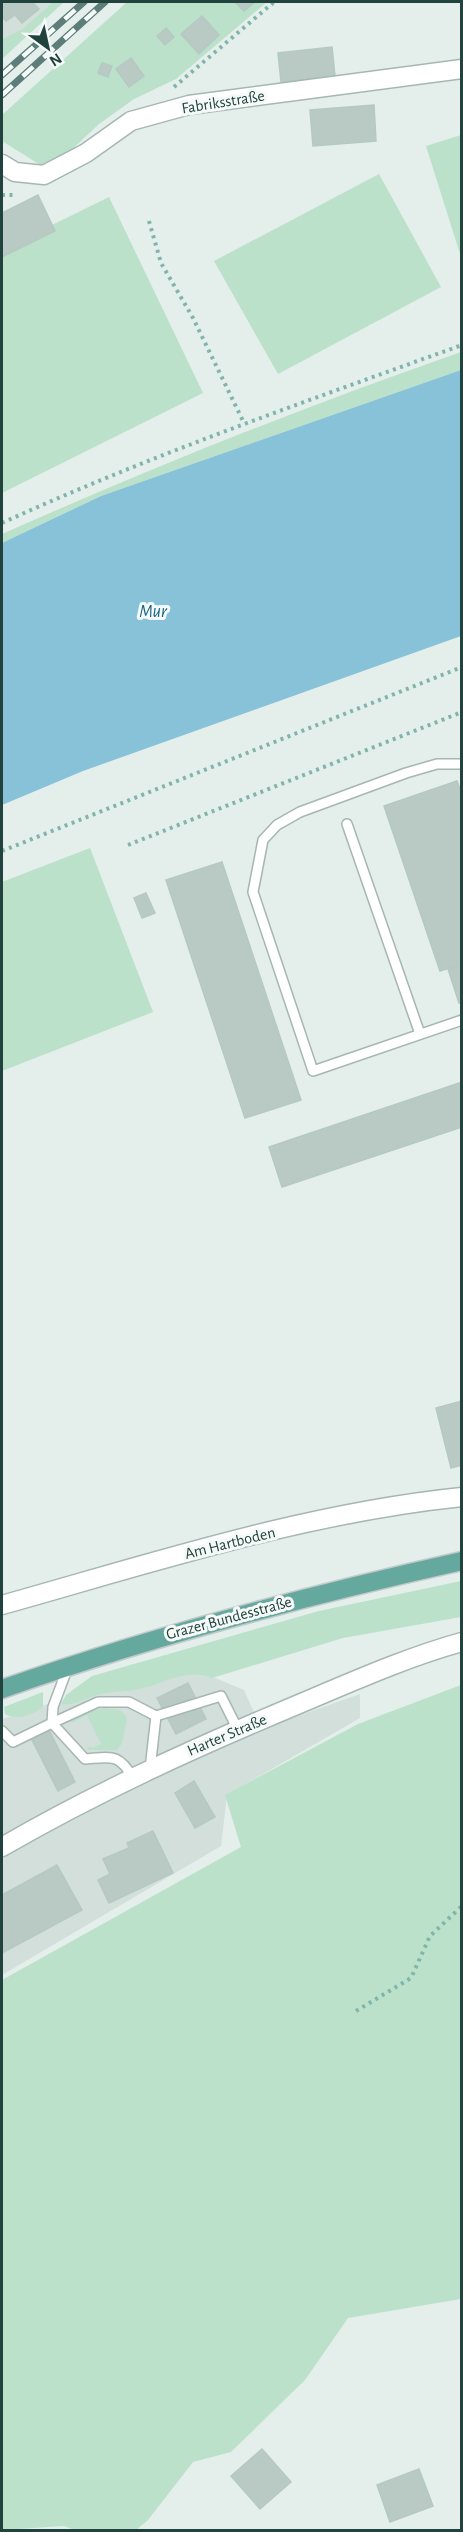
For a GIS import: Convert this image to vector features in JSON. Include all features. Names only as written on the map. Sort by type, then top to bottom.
[{"type":"main road","name":"Grazer Bundesstraße","points":[[2,1689],[199,1625],[344,1587],[462,1561]]},
{"type":"street","name":"Fabriksstraße","points":[[2,164],[15,172],[44,175],[86,153],[131,121],[189,105],[462,69]]},
{"type":"street","name":"Am Hartboden","points":[[2,1605],[194,1552],[392,1504],[462,1497]]},
{"type":"street","name":"Harter Straße","points":[[2,1847],[150,1769],[336,1689],[462,1642]]},
{"type":"lane","points":[[462,764],[437,764],[406,773],[300,812],[277,825],[263,840],[253,892],[313,1071],[462,1020]]},
{"type":"lane","points":[[347,824],[420,1034]]},
{"type":"lane","points":[[68,1666],[53,1707],[52,1723],[85,1759],[112,1757],[124,1762],[133,1778]]},
{"type":"lane","points":[[2,1731],[13,1742],[98,1702],[129,1702],[156,1716],[220,1696],[238,1730]]},
{"type":"lane","points":[[150,1769],[156,1716]]},
{"type":"path","points":[[165,93],[192,73],[274,2]]},
{"type":"path","points":[[149,221],[161,262],[193,318],[244,423]]},
{"type":"path","points":[[2,523],[81,486],[244,423],[462,345]]},
{"type":"path","points":[[2,850],[462,667]]},
{"type":"path","points":[[128,845],[462,712]]},
{"type":"path","points":[[356,2011],[411,1977],[430,1936],[462,1906]]},
{"type":"shaded area","points":[[2,2],[53,2],[22,29],[2,39]]},
{"type":"shaded area","points":[[194,1669],[244,1690],[261,1729],[360,1694],[360,1718],[227,1795],[221,1846],[2,1975],[2,1719],[48,1704]]},
{"type":"green space","points":[[53,2],[64,2],[2,59],[2,39],[22,29]]},
{"type":"green space","points":[[127,2],[267,2],[176,79],[134,99],[99,124],[66,155],[42,166],[2,141],[2,115]]},
{"type":"green space","points":[[462,135],[461,257],[426,146]]},
{"type":"green space","points":[[379,174],[441,287],[278,374],[214,261]]},
{"type":"green space","points":[[109,197],[203,393],[2,493],[2,257],[54,231],[52,225]]},
{"type":"green space","points":[[461,352],[461,370],[101,496],[2,543],[2,534],[116,485],[287,416]]},
{"type":"green space","points":[[90,848],[153,1012],[2,1071],[2,882]]},
{"type":"green space","points":[[461,1581],[461,1617],[343,1638],[212,1678],[202,1675],[182,1676],[144,1688],[106,1693],[74,1703],[61,1704],[66,1695],[92,1676],[319,1611]]},
{"type":"green space","points":[[461,1685],[461,2299],[348,2318],[305,2380],[231,2452],[193,2462],[148,2520],[136,2530],[75,2530],[64,2526],[2,2530],[2,1980],[241,1847],[225,1795],[358,1724]]},
{"type":"green space","points":[[43,1692],[43,1707],[20,1717],[5,1714],[4,1707]]},
{"type":"green space","points":[[104,1708],[120,1710],[127,1718],[122,1743],[117,1750],[87,1750],[90,1746],[92,1748],[101,1744],[87,1715],[72,1723],[70,1721],[82,1713]]},
{"type":"water","name":"Mur","points":[[461,370],[461,636],[83,771],[2,805],[2,543],[101,496]]},
{"type":"building","points":[[2,2],[32,2],[39,9],[22,23],[15,15],[6,21],[2,16]]},
{"type":"building","points":[[235,2],[255,2],[244,11]]},
{"type":"building","points":[[202,16],[219,35],[199,54],[181,34]]},
{"type":"building","points":[[166,28],[174,37],[165,45],[157,36]]},
{"type":"building","points":[[332,47],[335,76],[281,82],[278,53]]},
{"type":"building","points":[[131,58],[144,76],[129,87],[116,69]]},
{"type":"building","points":[[102,63],[112,66],[108,77],[98,73]]},
{"type":"building","points":[[374,105],[376,141],[313,146],[310,110]]},
{"type":"building","points":[[38,195],[55,231],[2,257],[2,213]]},
{"type":"building","points":[[457,781],[462,794],[462,964],[440,971],[384,806]]},
{"type":"building","points":[[222,862],[301,1100],[245,1118],[166,880]]},
{"type":"building","points":[[146,893],[155,913],[142,918],[134,898]]},
{"type":"building","points":[[462,964],[462,1002],[459,1003],[448,969]]},
{"type":"building","points":[[462,1082],[462,1127],[282,1187],[269,1147]]},
{"type":"building","points":[[462,1401],[462,1465],[451,1468],[436,1408]]},
{"type":"building","points":[[188,1683],[206,1719],[176,1734],[157,1698]]},
{"type":"building","points":[[48,1728],[75,1782],[58,1791],[30,1736]]},
{"type":"building","points":[[194,1781],[215,1817],[195,1828],[175,1793]]},
{"type":"building","points":[[153,1831],[173,1873],[109,1903],[98,1880],[110,1874],[103,1859],[129,1848],[127,1843]]},
{"type":"building","points":[[57,1865],[82,1910],[2,1953],[2,1895]]},
{"type":"building","points":[[262,2449],[291,2482],[260,2509],[231,2476]]},
{"type":"building","points":[[419,2469],[433,2506],[390,2522],[377,2485]]},
{"type":"railway","points":[[2,75],[84,2]]},
{"type":"railway","points":[[2,95],[105,2]]}]
